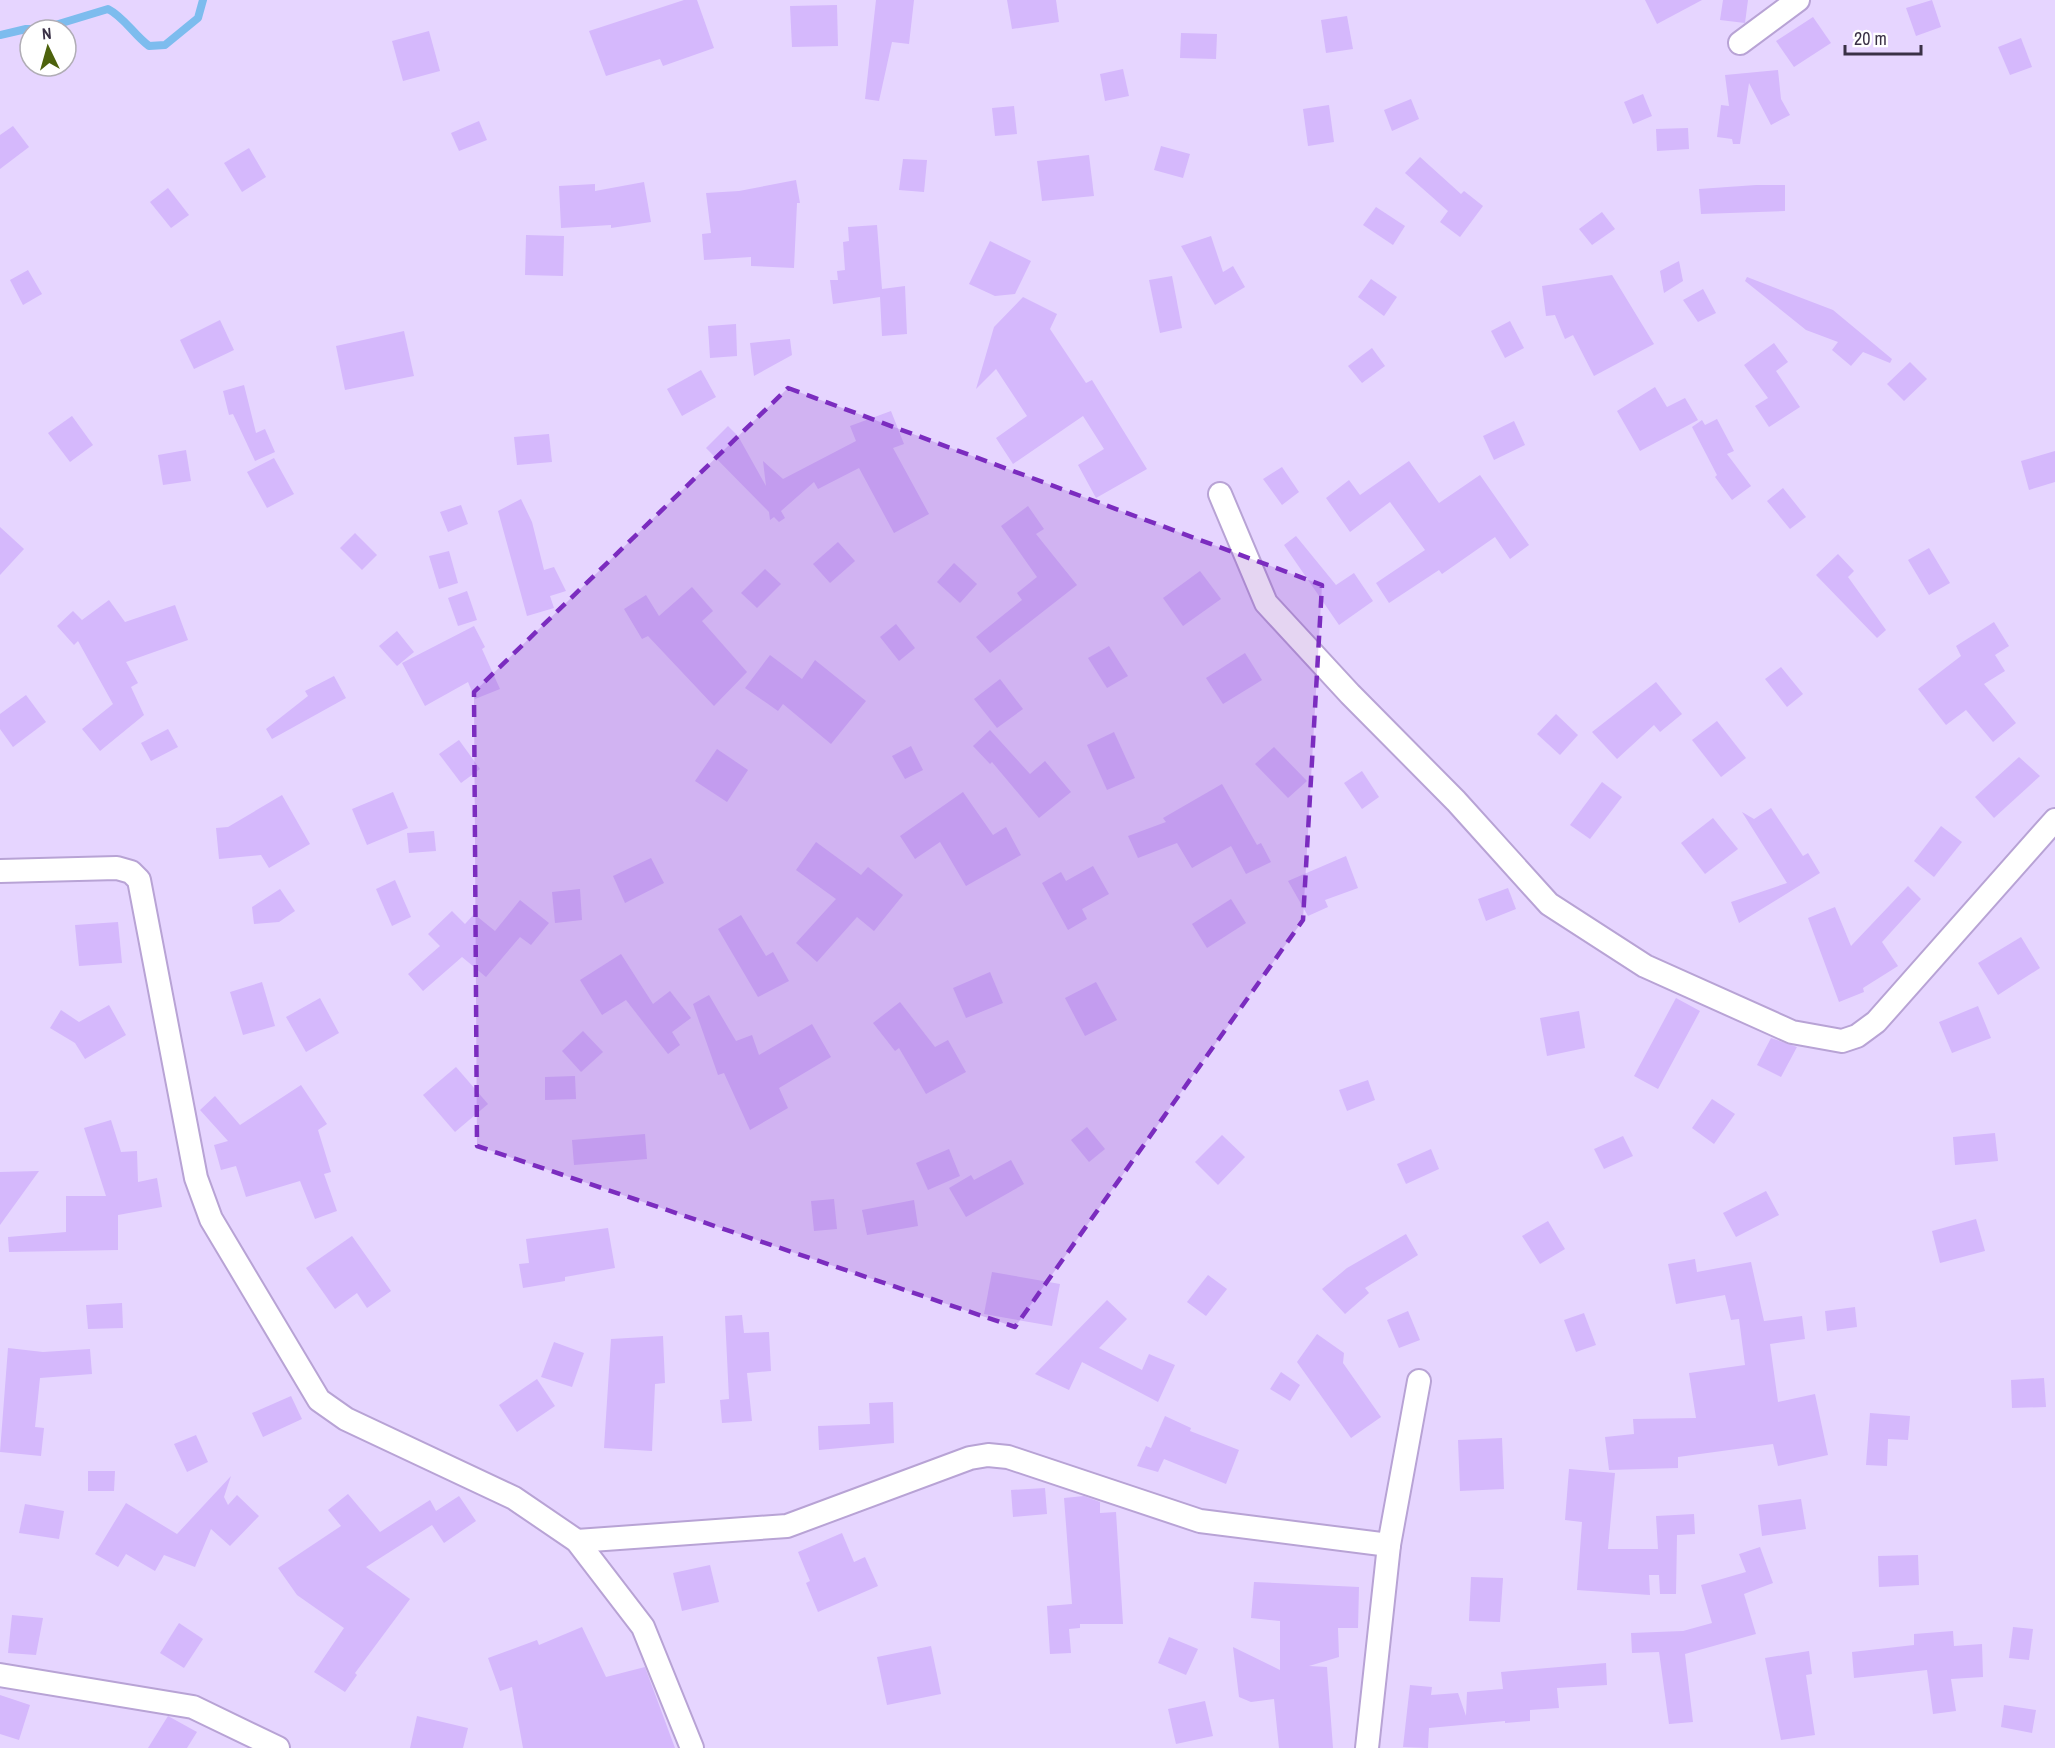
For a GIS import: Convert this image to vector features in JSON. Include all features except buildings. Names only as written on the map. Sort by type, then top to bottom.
[{"type":"street","points":[[1740,43],[1798,0]]},
{"type":"street","points":[[1220,494],[1266,603],[1350,694],[1456,801],[1549,904],[1645,966],[1792,1032],[1842,1041],[1857,1036],[1876,1022],[2055,820]]},
{"type":"street","points":[[0,871],[117,868],[131,872],[139,880],[196,1178],[212,1219],[319,1400],[346,1419],[514,1498],[577,1541],[643,1627],[692,1748]]},
{"type":"street","points":[[1366,1748],[1389,1545],[1419,1381]]},
{"type":"street","points":[[577,1541],[787,1526],[970,1458],[988,1455],[1008,1457],[1211,1523],[1389,1545]]},
{"type":"street","points":[[0,1675],[193,1707],[278,1748]]},
{"type":"highlighted area","points":[[788,388],[1322,585],[1303,920],[1015,1327],[477,1146],[474,692]]},
{"type":"waterway","points":[[0,35],[26,29],[42,29],[108,9],[149,46],[165,45],[198,18],[203,0]]}]
